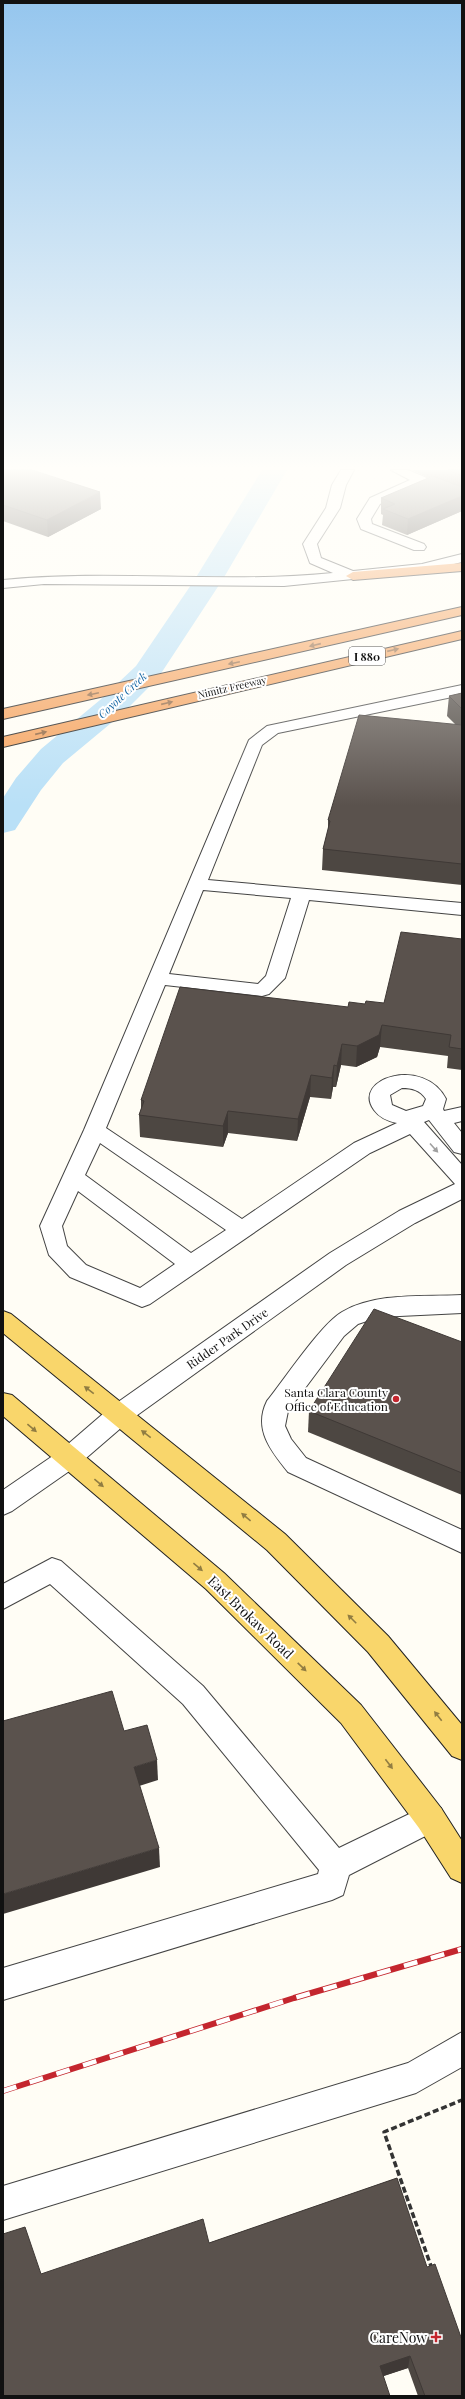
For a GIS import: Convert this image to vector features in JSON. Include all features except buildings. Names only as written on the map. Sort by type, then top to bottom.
[{"type":"highway","name":"Nimitz Freeway","points":[[3,714],[462,611]]},
{"type":"highway","name":"Nimitz Freeway","points":[[6,742],[273,678],[462,635]]},
{"type":"main road","points":[[3,1320],[276,1542],[378,1644],[438,1714],[462,1747]]},
{"type":"main road","name":"East Brokaw Road","points":[[3,1402],[214,1581],[351,1714],[430,1818],[462,1868]]},
{"type":"street","points":[[3,584],[20,582]]},
{"type":"street","points":[[462,690],[273,729],[263,734],[256,743],[95,1130],[51,1226],[57,1249],[78,1271],[142,1298],[362,1148],[419,1117],[462,1114]]},
{"type":"street","points":[[197,884],[462,909]]},
{"type":"street","points":[[158,978],[262,990],[276,978],[302,894]]},
{"type":"street","points":[[462,1147],[436,1115],[436,1099],[433,1094],[420,1084],[400,1081],[383,1087],[379,1094],[378,1101],[381,1108],[393,1115],[411,1121],[462,1179]]},
{"type":"street","points":[[95,1130],[243,1230]]},
{"type":"street","points":[[74,1177],[191,1265]]},
{"type":"street","name":"Ridder Park Drive","points":[[3,1504],[69,1458],[120,1414],[338,1259],[407,1217],[462,1190]]},
{"type":"street","points":[[462,1304],[378,1308],[350,1318],[336,1330],[276,1408],[273,1426],[280,1444],[297,1465],[462,1542]]},
{"type":"street","points":[[3,1598],[52,1569],[193,1695],[335,1866],[332,1885],[3,1984]]},
{"type":"street","points":[[335,1866],[430,1818]]},
{"type":"street","points":[[3,2203],[416,2077],[462,2048]]},
{"type":"path","points":[[434,2274],[384,2132],[462,2100]]},
{"type":"waterway","name":"Coyote Creek","points":[[3,823],[28,785],[52,756],[111,707],[147,672],[207,582]]},
{"type":"railway","points":[[3,2091],[294,1998],[462,1949]]},
{"type":"place","name":"Santa Clara County Office of Education","points":[[396,1399]]},
{"type":"place","name":"CareNow","points":[[436,2337]]}]
